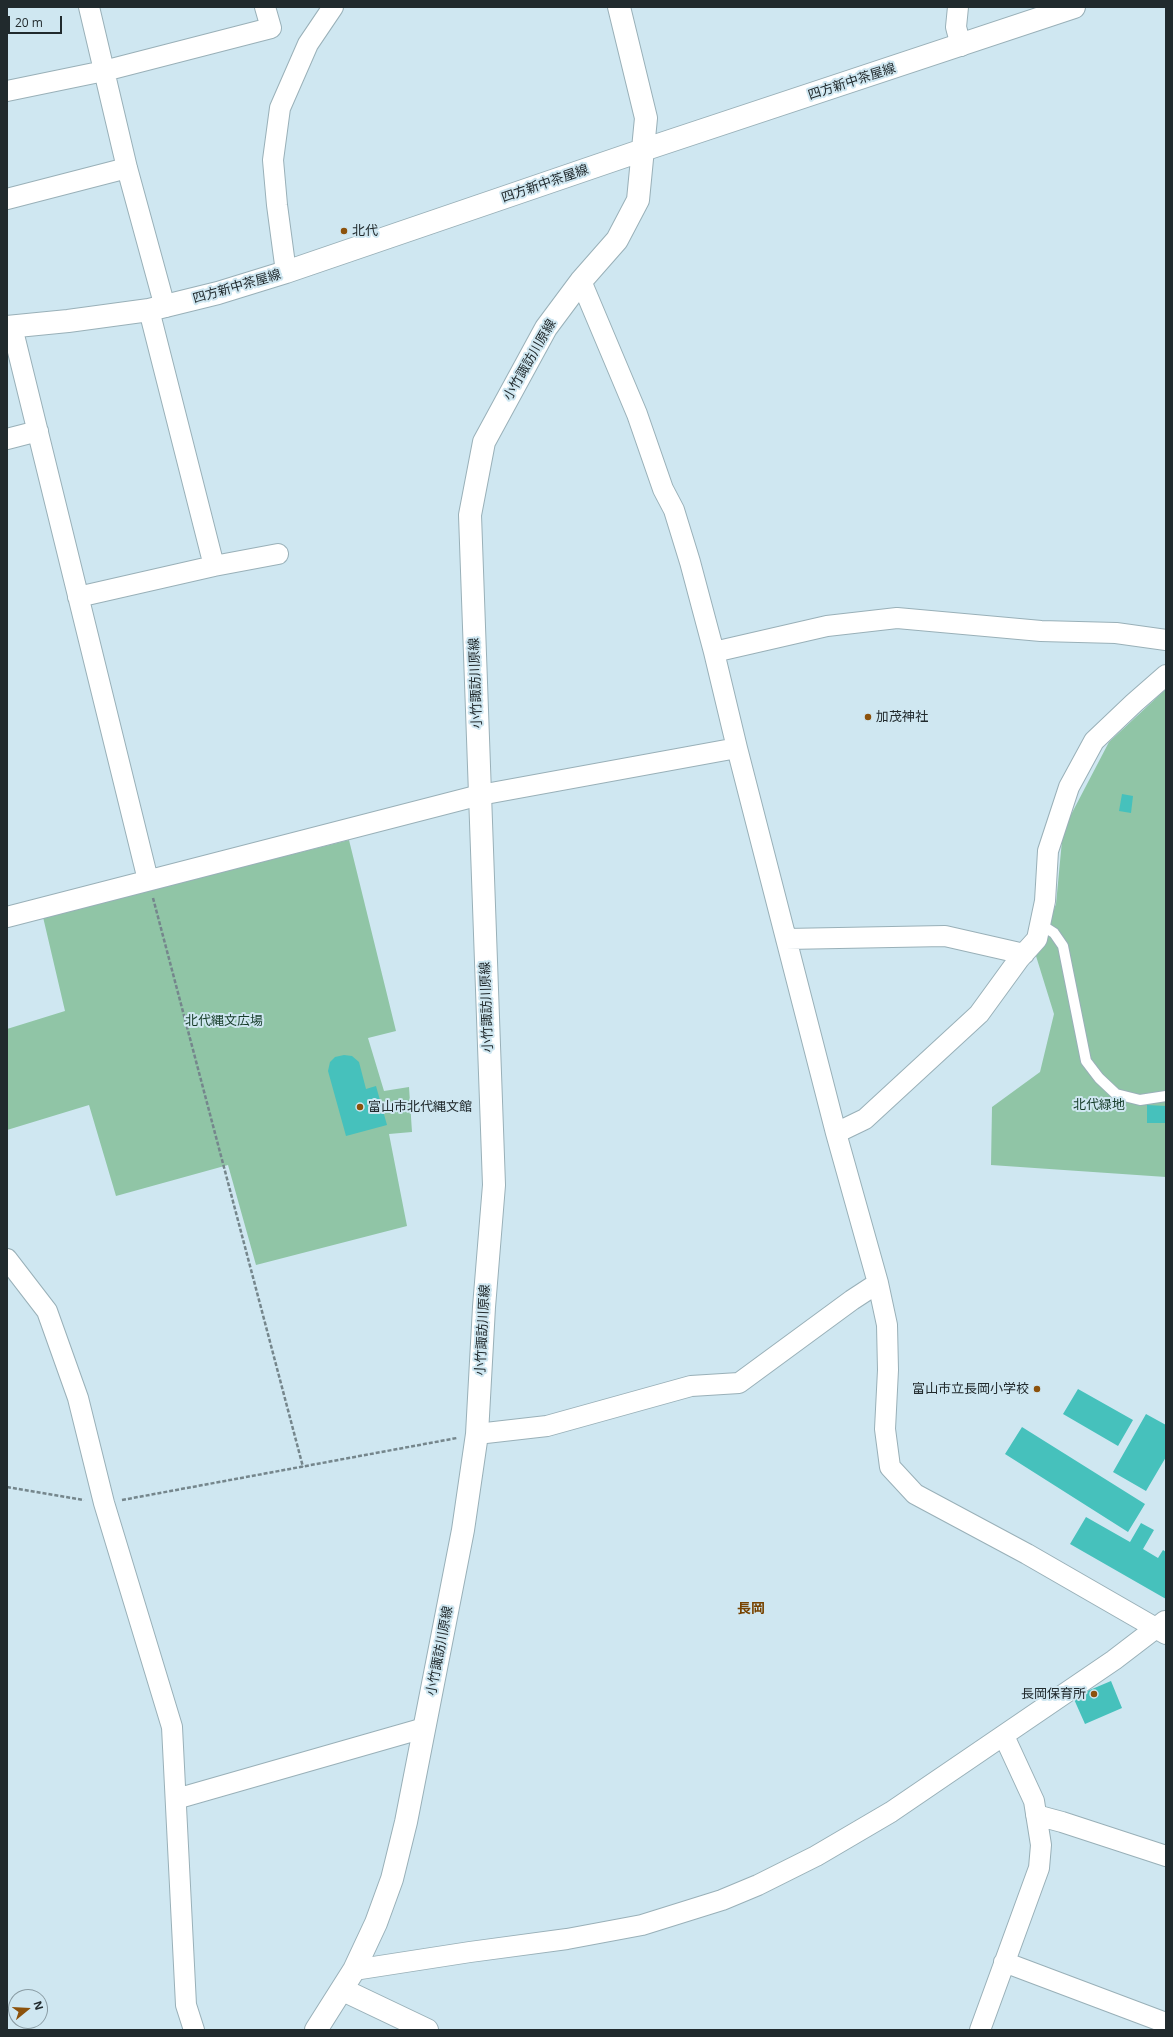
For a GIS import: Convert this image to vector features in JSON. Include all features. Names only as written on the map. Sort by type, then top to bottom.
[{"type":"main road","name":"小竹諏訪川原線","points":[[316,2030],[343,1990],[354,1970],[376,1923],[392,1879],[406,1822],[464,1530],[478,1434],[484,1307],[494,1185],[470,515],[484,442],[546,328],[581,281],[617,240],[638,200],[646,118],[619,7]]},
{"type":"main road","name":"四方新中茶屋線","points":[[10,327],[68,321],[157,308],[286,272],[642,150],[961,46],[1074,7]]},
{"type":"main road","points":[[343,1990],[427,2030]]},
{"type":"street","points":[[89,7],[127,168],[214,566]]},
{"type":"street","points":[[7,91],[104,71],[270,28],[265,7]]},
{"type":"street","points":[[286,272],[277,205],[273,160],[280,108],[308,44],[333,7]]},
{"type":"street","points":[[958,7],[956,27],[961,46]]},
{"type":"street","points":[[7,199],[127,168]]},
{"type":"street","points":[[354,1970],[567,1939],[642,1925],[722,1900],[758,1885],[816,1856],[891,1812],[1163,1627],[915,1494],[890,1467],[885,1429],[888,1370],[888,1325],[878,1283],[836,1134],[737,748],[714,652],[690,562],[674,510],[663,489],[637,414],[581,281]]},
{"type":"street","points":[[10,327],[38,431],[148,880]]},
{"type":"street","points":[[7,439],[38,431]]},
{"type":"street","points":[[78,597],[214,566],[278,554]]},
{"type":"street","points":[[714,652],[827,626],[897,618],[1041,631],[1116,633],[1166,640]]},
{"type":"street","points":[[836,1134],[865,1119],[979,1014],[1037,939],[1045,900],[1048,851],[1069,787],[1094,741],[1166,675]]},
{"type":"street","points":[[7,917],[480,795],[737,748]]},
{"type":"street","points":[[786,939],[945,936],[1024,954]]},
{"type":"street","points":[[7,1259],[47,1311],[78,1398],[104,1503],[172,1727],[186,2005],[194,2030]]},
{"type":"street","points":[[478,1434],[547,1426],[691,1386],[739,1383],[852,1300],[878,1283]]},
{"type":"street","points":[[176,1799],[424,1728]]},
{"type":"street","points":[[980,2030],[1039,1868],[1041,1845],[1034,1801],[1004,1736]]},
{"type":"street","points":[[1036,1815],[1166,1856]]},
{"type":"street","points":[[1004,1962],[1166,2023]]},
{"type":"lane","points":[[1040,924],[1054,933],[1063,946],[1086,1061],[1099,1078],[1116,1094],[1140,1100],[1166,1096]]},
{"type":"path","points":[[148,880],[303,1467]]},
{"type":"path","points":[[7,1487],[104,1503],[478,1434]]},
{"type":"green space","name":"北代緑地","points":[[1166,689],[1166,1177],[991,1165],[992,1107],[1040,1072],[1054,1014],[1036,956],[1056,904],[1063,830],[1109,742]]},
{"type":"green space","name":"北代縄文広場","points":[[349,840],[396,1031],[368,1038],[384,1091],[409,1087],[412,1132],[389,1134],[407,1226],[256,1265],[228,1165],[116,1196],[89,1105],[7,1130],[7,1029],[65,1011],[43,917]]},
{"type":"building","points":[[1122,794],[1133,796],[1131,813],[1119,811]]},
{"type":"building","name":"富山市北代縄文館","points":[[344,1055],[352,1056],[359,1062],[366,1089],[376,1086],[387,1125],[346,1136],[328,1071],[330,1062],[335,1057]]},
{"type":"building","points":[[1147,1105],[1166,1106],[1166,1123],[1147,1123]]},
{"type":"building","points":[[1078,1389],[1133,1420],[1118,1446],[1063,1414]]},
{"type":"building","points":[[1146,1414],[1166,1425],[1166,1457],[1146,1491],[1113,1472]]},
{"type":"building","points":[[1022,1427],[1145,1504],[1128,1532],[1005,1454]]},
{"type":"building","points":[[1086,1517],[1130,1542],[1141,1523],[1154,1530],[1143,1549],[1158,1558],[1163,1550],[1166,1552],[1166,1599],[1070,1544]]},
{"type":"building","points":[[1111,1681],[1122,1708],[1085,1724],[1073,1697]]},
{"type":"place","name":"北代","points":[[344,231]]},
{"type":"place","name":"加茂神社","points":[[868,717]]},
{"type":"place","name":"富山市北代縄文館","points":[[360,1107]]},
{"type":"place","name":"富山市立長岡小学校","points":[[1037,1389]]},
{"type":"place","name":"長岡保育所","points":[[1094,1694]]},
{"type":"district","name":"長岡","points":[[751,1609]]}]
